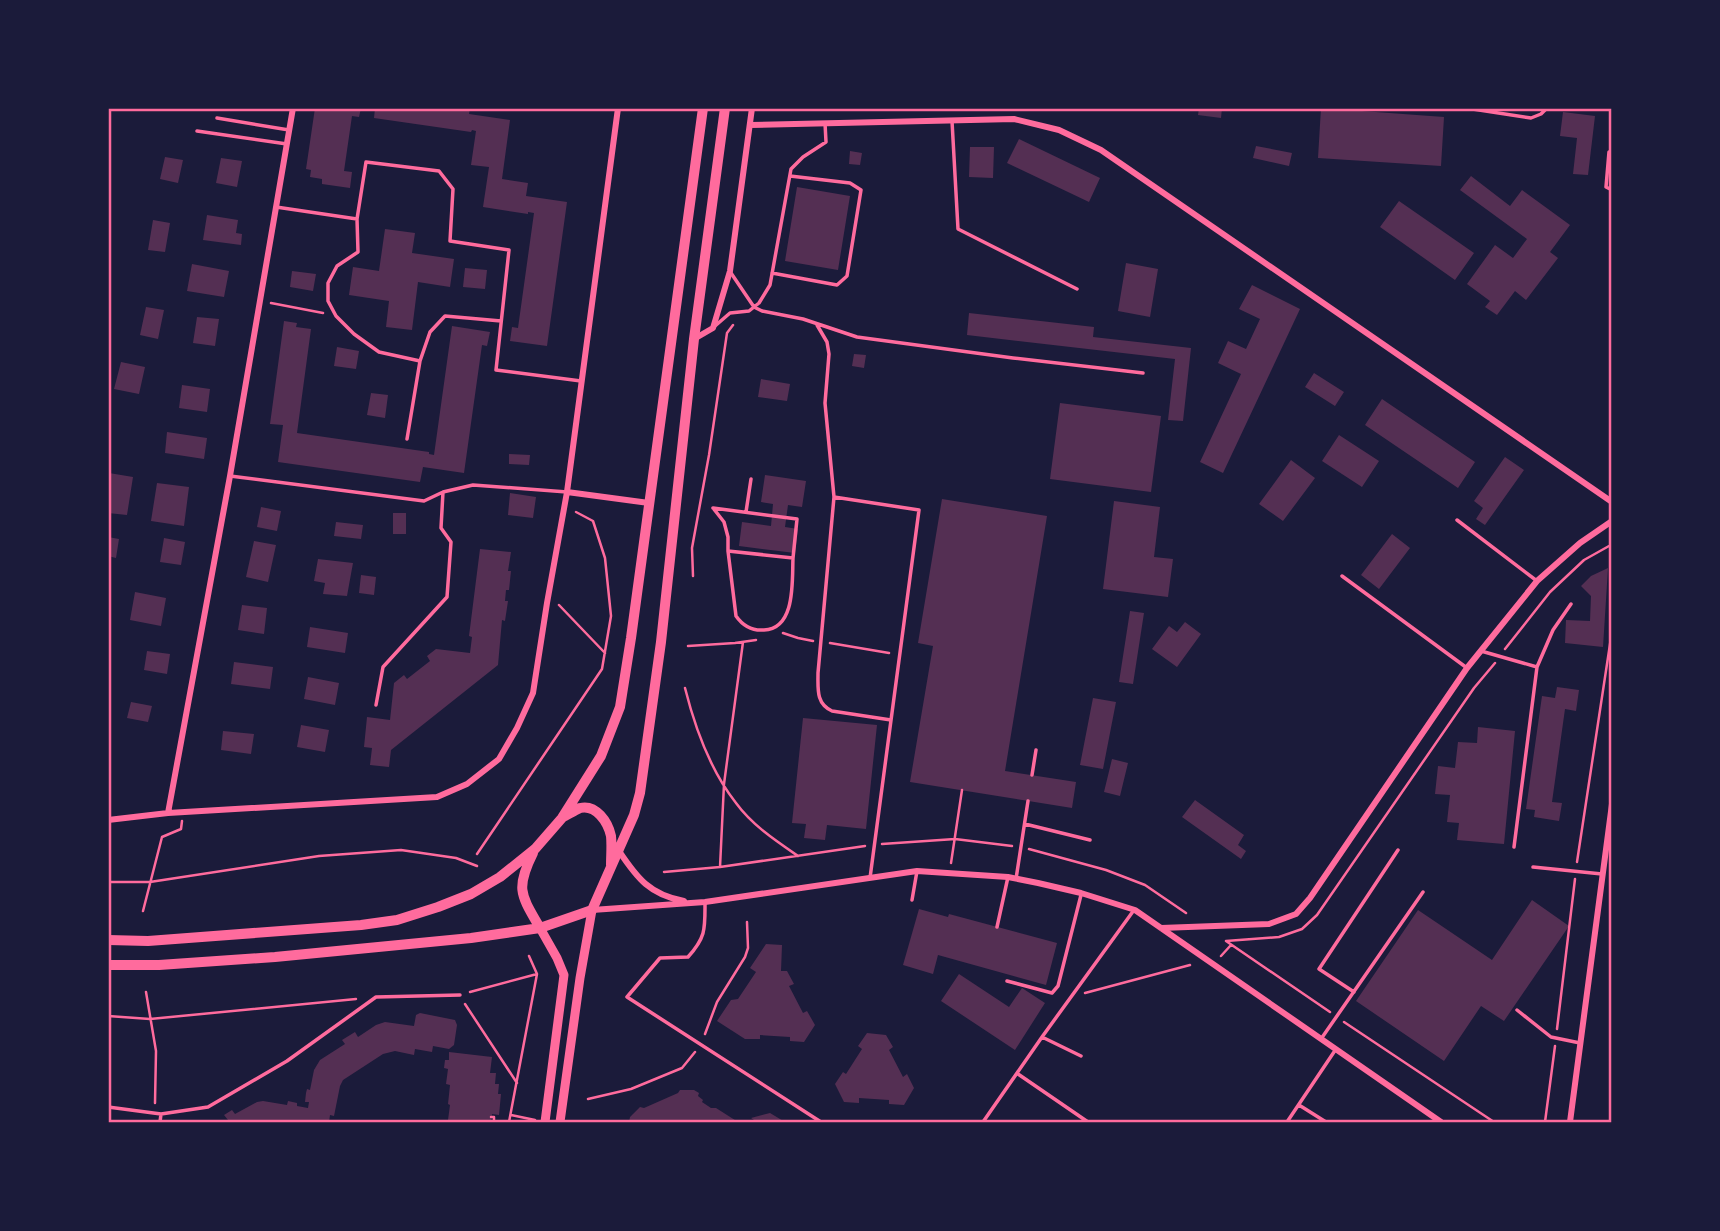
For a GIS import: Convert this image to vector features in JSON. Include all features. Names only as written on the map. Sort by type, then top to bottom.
[{"type":"highway","points":[[108,940],[148,941],[397,920],[471,894],[500,877],[535,849],[562,818],[601,756],[620,707],[704,108]]},
{"type":"highway","points":[[108,965],[159,965],[275,957],[471,938],[540,928],[592,910],[634,815],[640,793],[661,642],[694,339],[725,108]]},
{"type":"highway","points":[[562,818],[584,808],[599,813],[605,819],[611,835],[611,869]]},
{"type":"highway","points":[[535,849],[523,878],[522,891],[524,901],[540,928]]},
{"type":"main road","points":[[559,1122],[592,910]]},
{"type":"main road","points":[[540,928],[564,975],[542,1122]]},
{"type":"street","points":[[168,813],[230,476],[293,108]]},
{"type":"street","points":[[108,820],[168,813],[437,797],[467,784],[499,759],[517,729],[533,693],[567,492],[618,108]]},
{"type":"street","points":[[694,339],[713,328],[730,271],[752,108]]},
{"type":"street","points":[[750,125],[1014,119],[1059,130],[1101,150],[1612,502]]},
{"type":"street","points":[[567,492],[649,503]]},
{"type":"street","points":[[1159,928],[1269,924],[1296,914],[1310,898],[1480,651],[1537,581],[1580,543],[1612,522]]},
{"type":"street","points":[[1570,1122],[1612,804]]},
{"type":"street","points":[[619,851],[649,888],[676,899],[701,902]]},
{"type":"street","points":[[592,910],[701,902],[917,871],[1008,877],[1081,892],[1135,910],[1441,1122]]},
{"type":"lane","points":[[1466,108],[1531,118],[1547,108]]},
{"type":"lane","points":[[217,118],[289,130]]},
{"type":"lane","points":[[952,121],[958,229],[1077,289]]},
{"type":"lane","points":[[713,328],[730,313],[749,311],[759,303],[770,285],[791,169],[803,157],[826,142],[825,123]]},
{"type":"lane","points":[[197,131],[287,144]]},
{"type":"lane","points":[[1609,152],[1606,187],[1612,190]]},
{"type":"lane","points":[[420,361],[379,352],[354,334],[336,316],[328,301],[328,283],[337,266],[358,252],[357,219],[366,162],[439,171],[453,189],[450,241],[509,250],[496,370],[581,381]]},
{"type":"lane","points":[[772,273],[837,285],[847,276],[861,190],[850,183],[789,176]]},
{"type":"lane","points":[[276,207],[357,219]]},
{"type":"lane","points":[[730,271],[754,307],[803,319],[857,337],[1143,373]]},
{"type":"lane","points":[[408,439],[420,361],[430,332],[445,316],[501,321]]},
{"type":"lane","points":[[817,325],[827,342],[829,354],[825,403],[834,497],[818,673],[820,703],[832,711],[891,720]]},
{"type":"lane","points":[[230,476],[424,501],[443,492],[473,485],[567,492]]},
{"type":"lane","points":[[746,512],[751,479]]},
{"type":"lane","points":[[376,705],[383,667],[447,597],[451,542],[440,528],[443,492]]},
{"type":"lane","points":[[834,497],[919,510],[870,877]]},
{"type":"lane","points":[[713,508],[746,512],[797,519],[791,602],[787,614],[771,630],[757,630],[742,624],[736,616],[728,537],[724,522],[713,508]]},
{"type":"lane","points":[[1457,520],[1537,581]]},
{"type":"lane","points":[[728,551],[793,558]]},
{"type":"lane","points":[[1342,576],[1467,668]]},
{"type":"lane","points":[[1514,847],[1537,667],[1553,630],[1571,604]]},
{"type":"lane","points":[[1480,651],[1537,667]]},
{"type":"lane","points":[[1032,775],[1036,750]]},
{"type":"lane","points":[[1016,879],[1028,801]]},
{"type":"lane","points":[[1024,824],[1090,840]]},
{"type":"lane","points":[[1354,992],[1319,969],[1398,850]]},
{"type":"lane","points":[[1533,867],[1602,874]]},
{"type":"lane","points":[[912,900],[917,871]]},
{"type":"lane","points":[[996,927],[1008,877]]},
{"type":"lane","points":[[1007,981],[1052,993],[1058,986],[1081,892]]},
{"type":"lane","points":[[1321,1039],[1423,892]]},
{"type":"lane","points":[[701,902],[705,925],[702,940],[695,949],[688,957],[660,958],[627,997],[821,1122]]},
{"type":"lane","points":[[983,1122],[1135,910]]},
{"type":"lane","points":[[108,1107],[162,1114],[208,1107],[287,1061],[376,997],[460,995]]},
{"type":"lane","points":[[1517,1010],[1551,1037],[1580,1043]]},
{"type":"lane","points":[[1042,1037],[1081,1056]]},
{"type":"lane","points":[[1287,1122],[1336,1049]]},
{"type":"lane","points":[[1017,1074],[1088,1122]]},
{"type":"lane","points":[[1299,1105],[1325,1122]]},
{"type":"lane","points":[[160,1122],[162,1114]]},
{"type":"path","points":[[260,300],[336,316]]},
{"type":"path","points":[[694,576],[692,548],[727,332],[733,325],[747,318],[749,311]]},
{"type":"path","points":[[477,854],[602,669],[611,616],[606,558],[593,521],[576,512]]},
{"type":"path","points":[[1494,1122],[1226,941],[1279,937],[1302,929],[1317,915],[1474,688],[1550,593],[1584,560],[1612,546]]},
{"type":"path","points":[[547,603],[558,604],[605,653]]},
{"type":"path","points":[[771,630],[798,638],[900,655]]},
{"type":"path","points":[[778,636],[790,634]]},
{"type":"path","points":[[688,646],[767,638]]},
{"type":"path","points":[[720,867],[724,784],[743,642]]},
{"type":"path","points":[[685,688],[694,723],[736,804],[769,837],[798,856]]},
{"type":"path","points":[[950,873],[962,790]]},
{"type":"path","points":[[143,911],[162,837],[181,830],[184,812]]},
{"type":"path","points":[[108,882],[150,882],[319,856],[401,849],[456,858],[477,866]]},
{"type":"path","points":[[1221,957],[1231,945]]},
{"type":"path","points":[[509,1122],[537,974],[529,956]]},
{"type":"path","points":[[1072,996],[1190,965]]},
{"type":"path","points":[[517,1083],[460,995],[537,974]]},
{"type":"path","points":[[146,992],[156,1051],[155,1113]]},
{"type":"path","points":[[108,1016],[150,1019],[376,997]]},
{"type":"path","points":[[511,1115],[542,1122]]},
{"type":"path","points":[[491,1117],[494,1117],[494,1122]]},
{"type":"building","points":[[315,108],[361,108],[359,117],[352,116],[344,171],[352,172],[350,188],[322,184],[322,179],[310,177],[311,170],[306,169]]},
{"type":"building","points":[[375,108],[470,108],[469,114],[510,120],[502,179],[528,183],[526,196],[567,202],[547,346],[510,341],[512,327],[518,328],[534,213],[483,207],[489,167],[471,165],[476,131],[374,118]]},
{"type":"building","points":[[1199,108],[1222,108],[1221,118],[1198,115]]},
{"type":"building","points":[[1321,108],[1444,117],[1441,166],[1318,158]]},
{"type":"building","points":[[1563,112],[1595,116],[1588,175],[1573,174],[1577,138],[1560,136]]},
{"type":"building","points":[[1019,139],[1100,178],[1089,202],[1007,163]]},
{"type":"building","points":[[1256,146],[1292,153],[1289,166],[1253,158]]},
{"type":"building","points":[[970,147],[994,147],[993,178],[969,177]]},
{"type":"building","points":[[850,151],[862,153],[860,165],[849,164]]},
{"type":"building","points":[[165,157],[183,160],[178,183],[160,179]]},
{"type":"building","points":[[221,158],[242,161],[237,187],[216,183]]},
{"type":"building","points":[[1471,176],[1510,206],[1522,190],[1570,225],[1550,252],[1558,258],[1526,300],[1515,291],[1497,315],[1485,307],[1490,301],[1467,284],[1495,245],[1513,258],[1527,239],[1460,190]]},
{"type":"building","points":[[797,187],[850,196],[838,270],[785,261]]},
{"type":"building","points":[[1399,201],[1474,253],[1455,280],[1380,227]]},
{"type":"building","points":[[207,215],[238,220],[236,233],[242,234],[241,245],[203,240]]},
{"type":"building","points":[[153,220],[170,223],[165,252],[148,250]]},
{"type":"building","points":[[385,229],[415,233],[412,253],[454,259],[450,287],[418,282],[412,330],[386,327],[389,301],[349,295],[353,267],[379,271]]},
{"type":"building","points":[[1126,263],[1158,269],[1150,317],[1118,311]]},
{"type":"building","points":[[192,264],[229,271],[224,297],[187,291]]},
{"type":"building","points":[[465,268],[487,270],[485,289],[463,287]]},
{"type":"building","points":[[292,271],[316,274],[313,291],[290,287]]},
{"type":"building","points":[[1252,285],[1300,309],[1223,473],[1200,462],[1241,374],[1218,363],[1228,341],[1246,349],[1260,319],[1239,309]]},
{"type":"building","points":[[146,307],[164,310],[158,339],[140,335]]},
{"type":"building","points":[[969,313],[1094,327],[1093,337],[1191,348],[1183,421],[1168,420],[1175,359],[967,335]]},
{"type":"building","points":[[197,317],[219,319],[215,346],[193,343]]},
{"type":"building","points":[[284,321],[297,323],[296,327],[311,329],[297,433],[429,452],[434,455],[452,326],[490,332],[487,346],[482,345],[464,473],[423,467],[420,482],[278,462],[283,425],[270,424]]},
{"type":"building","points":[[337,347],[359,351],[356,369],[334,366]]},
{"type":"building","points":[[854,354],[866,355],[864,368],[852,366]]},
{"type":"building","points":[[121,362],[145,367],[139,394],[114,389]]},
{"type":"building","points":[[1314,373],[1344,392],[1335,406],[1305,387]]},
{"type":"building","points":[[761,379],[790,384],[787,401],[758,397]]},
{"type":"building","points":[[182,385],[210,389],[207,412],[179,408]]},
{"type":"building","points":[[371,393],[388,395],[385,418],[367,415]]},
{"type":"building","points":[[1382,399],[1475,462],[1458,488],[1365,425]]},
{"type":"building","points":[[1060,403],[1161,416],[1151,492],[1050,479]]},
{"type":"building","points":[[167,432],[207,438],[204,459],[165,453]]},
{"type":"building","points":[[1339,435],[1379,461],[1362,487],[1322,461]]},
{"type":"building","points":[[509,454],[530,455],[529,465],[509,464]]},
{"type":"building","points":[[1505,457],[1524,470],[1485,525],[1476,519],[1483,508],[1474,501]]},
{"type":"building","points":[[1291,460],[1315,478],[1283,521],[1259,504]]},
{"type":"building","points":[[109,473],[133,477],[127,515],[108,513]]},
{"type":"building","points":[[765,475],[806,481],[802,507],[788,505],[785,527],[798,529],[795,553],[739,546],[742,522],[771,526],[773,504],[761,502]]},
{"type":"building","points":[[157,483],[189,487],[184,526],[151,521]]},
{"type":"building","points":[[510,493],[536,497],[533,518],[508,515]]},
{"type":"building","points":[[942,499],[1047,516],[1005,771],[1076,782],[1072,808],[910,782],[933,646],[918,643]]},
{"type":"building","points":[[1114,501],[1160,507],[1154,557],[1173,559],[1168,597],[1103,589]]},
{"type":"building","points":[[261,507],[281,511],[277,531],[257,527]]},
{"type":"building","points":[[393,513],[406,513],[406,534],[393,534]]},
{"type":"building","points":[[336,522],[363,525],[361,539],[334,536]]},
{"type":"building","points":[[1392,534],[1410,548],[1379,589],[1361,575]]},
{"type":"building","points":[[108,537],[119,539],[116,558],[108,556]]},
{"type":"building","points":[[164,538],[185,542],[181,565],[160,562]]},
{"type":"building","points":[[254,541],[276,545],[268,582],[246,577]]},
{"type":"building","points":[[480,549],[511,552],[509,590],[506,590],[505,601],[508,601],[505,621],[502,620],[498,665],[391,750],[389,767],[370,765],[372,748],[364,747],[367,717],[390,720],[394,683],[404,675],[407,679],[430,661],[427,656],[436,649],[470,653],[472,637],[469,636]]},
{"type":"building","points":[[318,559],[353,563],[347,596],[323,594],[325,583],[314,581]]},
{"type":"building","points":[[1608,568],[1603,647],[1565,643],[1566,620],[1590,621],[1591,596],[1581,586],[1591,576]]},
{"type":"building","points":[[361,575],[376,577],[374,595],[359,593]]},
{"type":"building","points":[[135,592],[166,598],[161,626],[130,620]]},
{"type":"building","points":[[242,605],[267,608],[264,634],[238,630]]},
{"type":"building","points":[[1130,611],[1144,613],[1133,684],[1119,682]]},
{"type":"building","points":[[1185,622],[1201,634],[1177,667],[1152,649],[1169,626],[1177,632]]},
{"type":"building","points":[[310,627],[348,633],[345,653],[307,647]]},
{"type":"building","points":[[147,651],[170,654],[167,674],[144,670]]},
{"type":"building","points":[[234,662],[273,667],[270,689],[231,684]]},
{"type":"building","points":[[308,677],[339,683],[335,705],[304,699]]},
{"type":"building","points":[[1557,687],[1579,690],[1576,711],[1565,709],[1552,802],[1562,803],[1559,821],[1534,817],[1535,810],[1526,809],[1542,696],[1555,698]]},
{"type":"building","points":[[1093,698],[1116,702],[1103,769],[1080,765]]},
{"type":"building","points":[[131,702],[152,706],[148,722],[127,718]]},
{"type":"building","points":[[803,718],[877,725],[866,829],[827,825],[825,840],[804,838],[806,824],[792,823]]},
{"type":"building","points":[[301,725],[329,730],[325,752],[297,747]]},
{"type":"building","points":[[1478,727],[1515,731],[1504,844],[1457,840],[1459,823],[1447,822],[1450,795],[1435,794],[1438,766],[1455,768],[1458,742],[1477,743]]},
{"type":"building","points":[[223,731],[254,734],[251,754],[221,750]]},
{"type":"building","points":[[1112,759],[1128,763],[1120,796],[1104,792]]},
{"type":"building","points":[[1195,800],[1244,835],[1238,845],[1246,851],[1241,859],[1182,817]]},
{"type":"building","points":[[1532,900],[1569,926],[1504,1021],[1481,1006],[1444,1061],[1356,1001],[1418,910],[1492,960]]},
{"type":"building","points":[[919,909],[948,917],[949,914],[1057,943],[1046,985],[938,955],[933,974],[903,965]]},
{"type":"building","points":[[766,944],[782,945],[781,971],[787,971],[794,984],[789,986],[803,1013],[807,1011],[815,1025],[804,1042],[790,1041],[790,1037],[760,1035],[760,1039],[745,1039],[717,1021],[731,1000],[738,999],[756,972],[750,968]]},
{"type":"building","points":[[959,974],[1009,1007],[1022,988],[1045,1003],[1015,1050],[941,1001]]},
{"type":"building","points":[[420,1013],[455,1020],[457,1025],[454,1045],[449,1049],[433,1046],[432,1052],[415,1049],[414,1055],[395,1051],[383,1054],[343,1080],[334,1116],[330,1115],[329,1122],[225,1122],[228,1120],[224,1115],[232,1110],[235,1114],[257,1102],[287,1105],[288,1101],[308,1108],[309,1102],[305,1102],[306,1093],[307,1089],[310,1090],[314,1070],[320,1060],[345,1044],[342,1040],[355,1032],[358,1037],[385,1022],[414,1026],[416,1015]]},
{"type":"building","points":[[867,1033],[886,1035],[893,1047],[889,1050],[903,1077],[907,1074],[914,1088],[904,1105],[889,1104],[889,1100],[859,1098],[859,1103],[844,1102],[835,1084],[843,1072],[846,1074],[862,1049],[858,1046]]},
{"type":"building","points":[[449,1052],[492,1057],[490,1073],[496,1073],[495,1084],[499,1084],[498,1094],[501,1094],[499,1115],[492,1114],[491,1122],[448,1120],[450,1085],[446,1084],[448,1069],[444,1068],[445,1060],[449,1060]]},
{"type":"building","points":[[680,1090],[694,1090],[699,1093],[702,1102],[738,1122],[629,1122],[630,1117],[640,1107],[644,1108]]},
{"type":"building","points":[[770,1113],[785,1122],[757,1122],[751,1118]]}]
